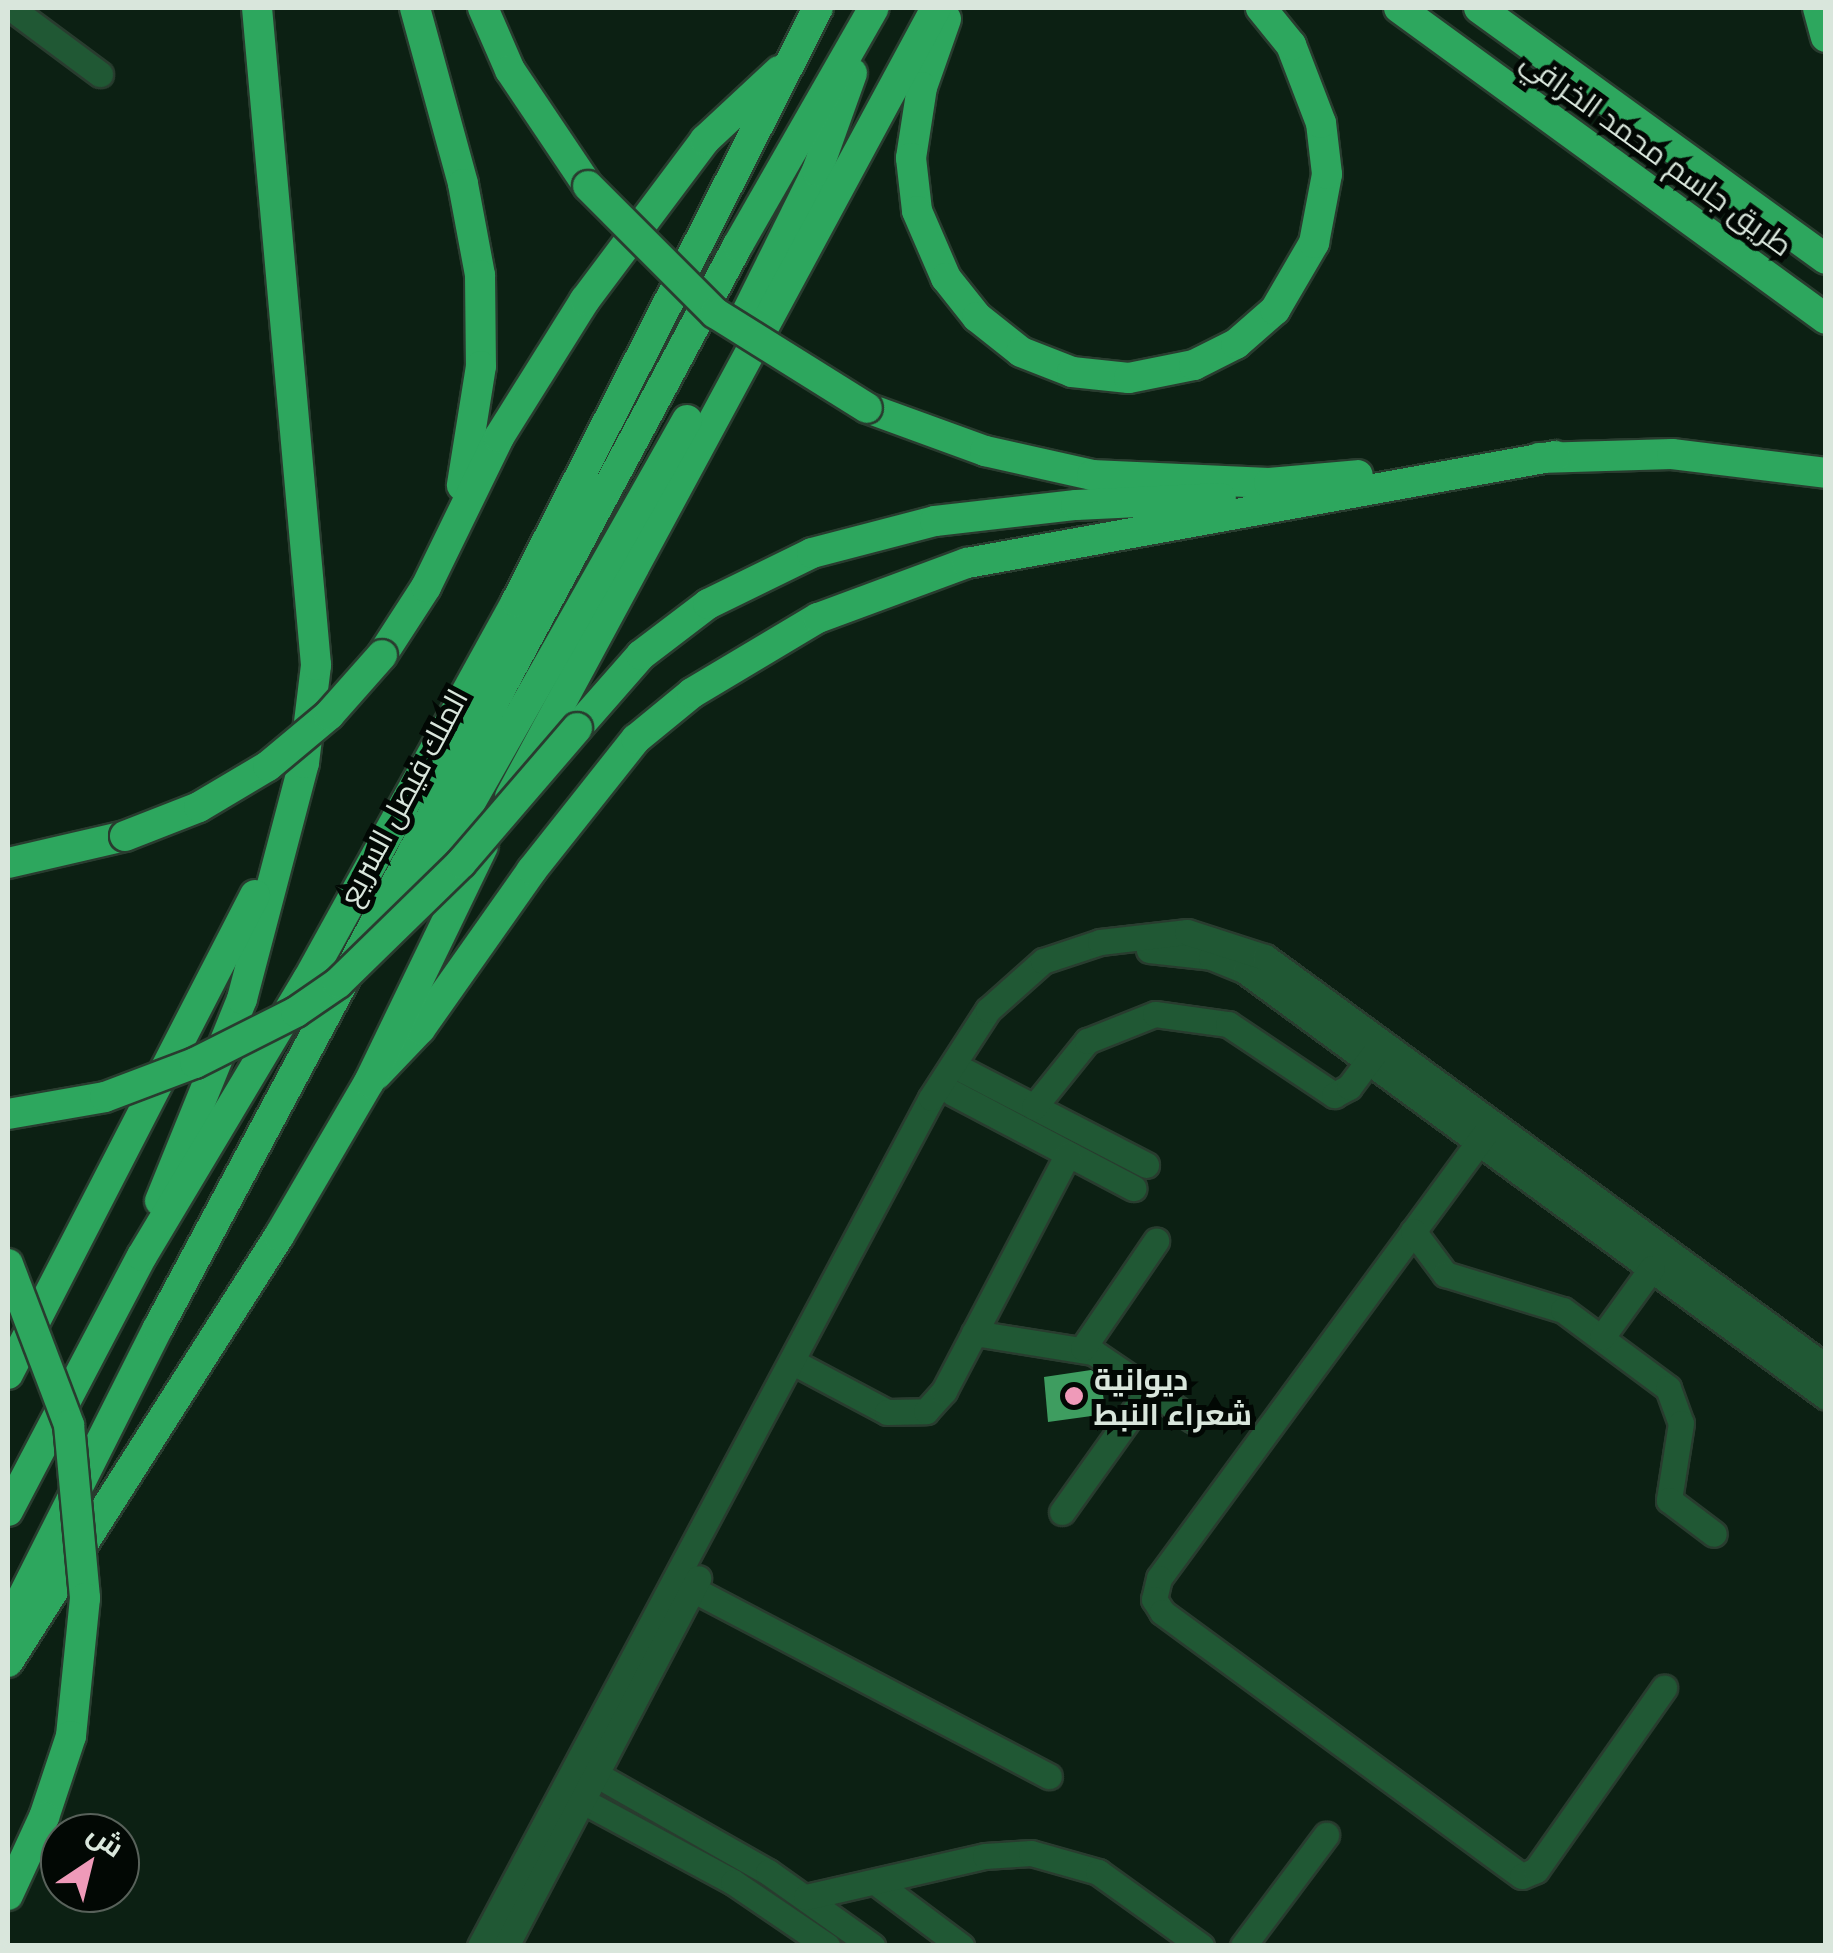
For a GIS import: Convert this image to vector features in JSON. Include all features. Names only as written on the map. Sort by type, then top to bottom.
[{"type":"highway","points":[[142,1256],[179,1144],[242,999],[275,857],[304,763],[316,665],[257,8]]},
{"type":"highway","points":[[415,8],[464,184],[480,275],[481,366],[452,534]]},
{"type":"highway","points":[[483,8],[510,70],[588,186],[715,312],[867,408],[986,451],[1092,475],[1269,483],[1555,456],[1672,454],[1826,473]]},
{"type":"highway","name":"الملك فيصل السريع","points":[[8,1510],[142,1256],[343,918],[516,602],[818,8]]},
{"type":"highway","points":[[8,1662],[279,1236],[369,1082],[450,908],[936,8]]},
{"type":"highway","points":[[950,8],[922,87],[910,158],[917,211],[946,278],[977,316],[1020,352],[1072,372],[1130,378],[1194,365],[1236,344],[1276,310],[1314,243],[1326,185],[1321,123],[1299,61],[1261,8]]},
{"type":"highway","name":"طريق جاسم محمد الخرافي","points":[[1400,8],[1826,319]]},
{"type":"highway","name":"طريق جاسم محمد الخرافي","points":[[1480,8],[1826,260]]},
{"type":"highway","points":[[1818,8],[1826,37]]},
{"type":"highway","points":[[410,910],[790,232],[830,140],[873,10]]},
{"type":"highway","name":"الملك فيصل السريع","points":[[8,1626],[158,1328],[738,245],[873,10]]},
{"type":"highway","points":[[8,863],[125,836],[199,807],[268,766],[329,715],[382,655],[452,534],[499,437],[622,247],[705,140],[789,63]]},
{"type":"highway","points":[[369,1082],[420,1030],[532,870],[636,739],[752,654],[818,618],[967,563],[1555,456]]},
{"type":"highway","points":[[8,1114],[106,1098],[256,1034],[338,983],[462,864],[641,655],[708,604],[812,552],[935,521],[1076,504],[1246,497],[1269,483]]},
{"type":"highway","points":[[8,1374],[275,857]]},
{"type":"highway","points":[[8,1264],[69,1425],[85,1598],[71,1736],[44,1817],[8,1894]]},
{"type":"street","points":[[11,8],[100,74]]},
{"type":"street","points":[[480,1946],[587,1770],[800,1366],[960,1049],[988,1010],[1043,961],[1141,935],[1187,932],[1229,941],[1265,957],[1376,1050],[1826,1366]]},
{"type":"street","points":[[800,1366],[959,1082],[995,1025],[1044,979],[1129,951],[1173,948],[1245,971],[1376,1050]]},
{"type":"street","points":[[1034,1108],[1086,1041],[1155,1014],[1228,1024],[1334,1094],[1345,1091],[1376,1050]]},
{"type":"street","points":[[959,1082],[1034,1108],[1085,1154]]},
{"type":"street","points":[[959,1082],[1085,1154],[1140,1177]]},
{"type":"street","points":[[1487,1130],[1160,1578],[1157,1606],[1522,1876],[1536,1870],[1664,1688]]},
{"type":"street","points":[[1487,1130],[1652,1268],[1826,1397]]},
{"type":"street","points":[[800,1366],[886,1412],[913,1416],[937,1403],[974,1333],[1085,1154]]},
{"type":"street","points":[[1413,1231],[1445,1274],[1545,1300],[1602,1337],[1675,1398],[1681,1423],[1669,1500],[1714,1534]]},
{"type":"street","points":[[1084,1348],[1156,1242]]},
{"type":"street","points":[[1602,1337],[1652,1268]]},
{"type":"street","points":[[974,1333],[1084,1348],[1193,1420]]},
{"type":"street","points":[[1062,1512],[1149,1390]]},
{"type":"street","points":[[684,1586],[1050,1776]]},
{"type":"street","points":[[587,1770],[806,1898],[872,1946]]},
{"type":"street","points":[[506,1946],[573,1796]]},
{"type":"street","points":[[573,1796],[733,1882],[827,1946]]},
{"type":"street","points":[[1243,1946],[1326,1835]]},
{"type":"street","points":[[806,1898],[984,1856],[1054,1856],[1119,1884],[1201,1946]]},
{"type":"street","points":[[878,1884],[961,1946]]},
{"type":"building","name":"ديوانية شعراء النبط","points":[[1091,1370],[1100,1376],[1106,1414],[1048,1422],[1044,1377]]},
{"type":"place","name":"ديوانية شعراء النبط","points":[[1074,1396]]}]
